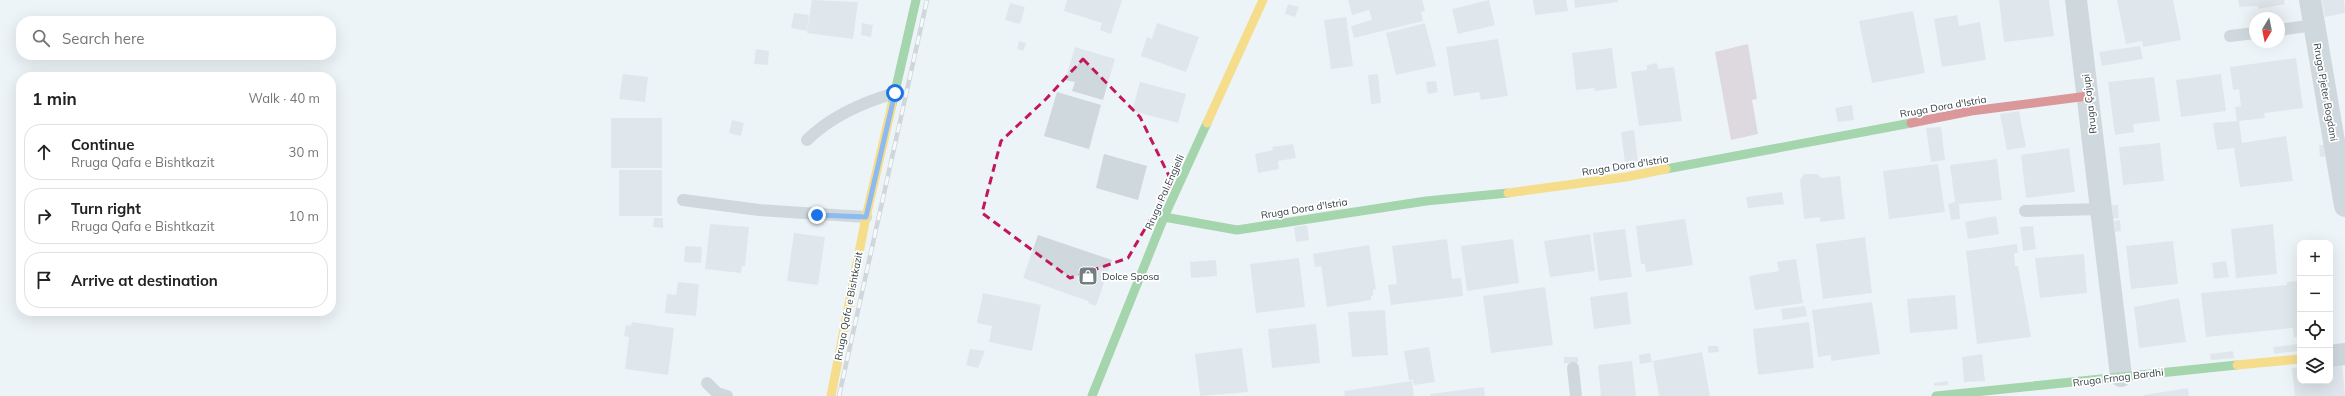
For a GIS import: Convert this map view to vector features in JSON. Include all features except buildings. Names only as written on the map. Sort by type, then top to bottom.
[{"type":"street","name":"Rruga Qafa e Bishtkazit","points":[[831,396],[866,217],[916,0]]},
{"type":"street","name":"Rruga Pal Engjelli","points":[[1092,396],[1164,217],[1263,0]]},
{"type":"street","name":"Rruga Çajupi","points":[[2076,0],[2121,376]]},
{"type":"street","name":"Rruga Pjeter Bogdani","points":[[2310,0],[2345,206]]},
{"type":"street","name":"Rruga Dora d'Istria","points":[[1164,217],[1237,230],[1426,201],[1532,190],[1626,177],[1971,111],[2088,96]]},
{"type":"street","points":[[2333,356],[2345,354]]},
{"type":"street","name":"Rruga Frnag Bardhi","points":[[1936,396],[2297,358]]},
{"type":"lane","points":[[2285,29],[2314,25]]},
{"type":"lane","points":[[2230,36],[2249,34]]},
{"type":"lane","points":[[807,140],[813,133],[858,107],[895,93]]},
{"type":"lane","points":[[683,200],[759,210],[866,217]]},
{"type":"lane","points":[[2025,211],[2101,209]]},
{"type":"lane","points":[[1574,368],[1576,396]]},
{"type":"lane","points":[[707,383],[717,392],[727,396]]},
{"type":"highlighted area","points":[[1083,59],[1140,117],[1172,182],[1128,258],[1070,278],[982,213],[1001,141],[1046,99]]},
{"type":"shaded area","points":[[1748,44],[1757,99],[1752,100],[1758,134],[1731,140],[1715,52]]},
{"type":"railway","points":[[839,396],[927,0]]},
{"type":"traffic: fast","points":[[892,105],[916,0]]},
{"type":"traffic: fast","points":[[1092,396],[1164,217],[1207,123]]},
{"type":"traffic: fast","points":[[1666,169],[1911,123]]},
{"type":"traffic: fast","points":[[1164,217],[1237,230],[1426,201],[1508,193]]},
{"type":"traffic: fast","points":[[1936,396],[2237,365]]},
{"type":"traffic: slow","points":[[1207,123],[1263,0]]},
{"type":"traffic: slow","points":[[831,396],[866,217],[892,105]]},
{"type":"traffic: slow","points":[[1508,193],[1626,177],[1666,169]]},
{"type":"traffic: slow","points":[[2237,365],[2297,359]]},
{"type":"traffic: jam","points":[[1911,123],[1971,111],[2088,96]]},
{"type":"place","name":"Dolce Sposa","points":[[1088,276]]},
{"type":"route","points":[[817,215],[866,217],[895,93]]}]
